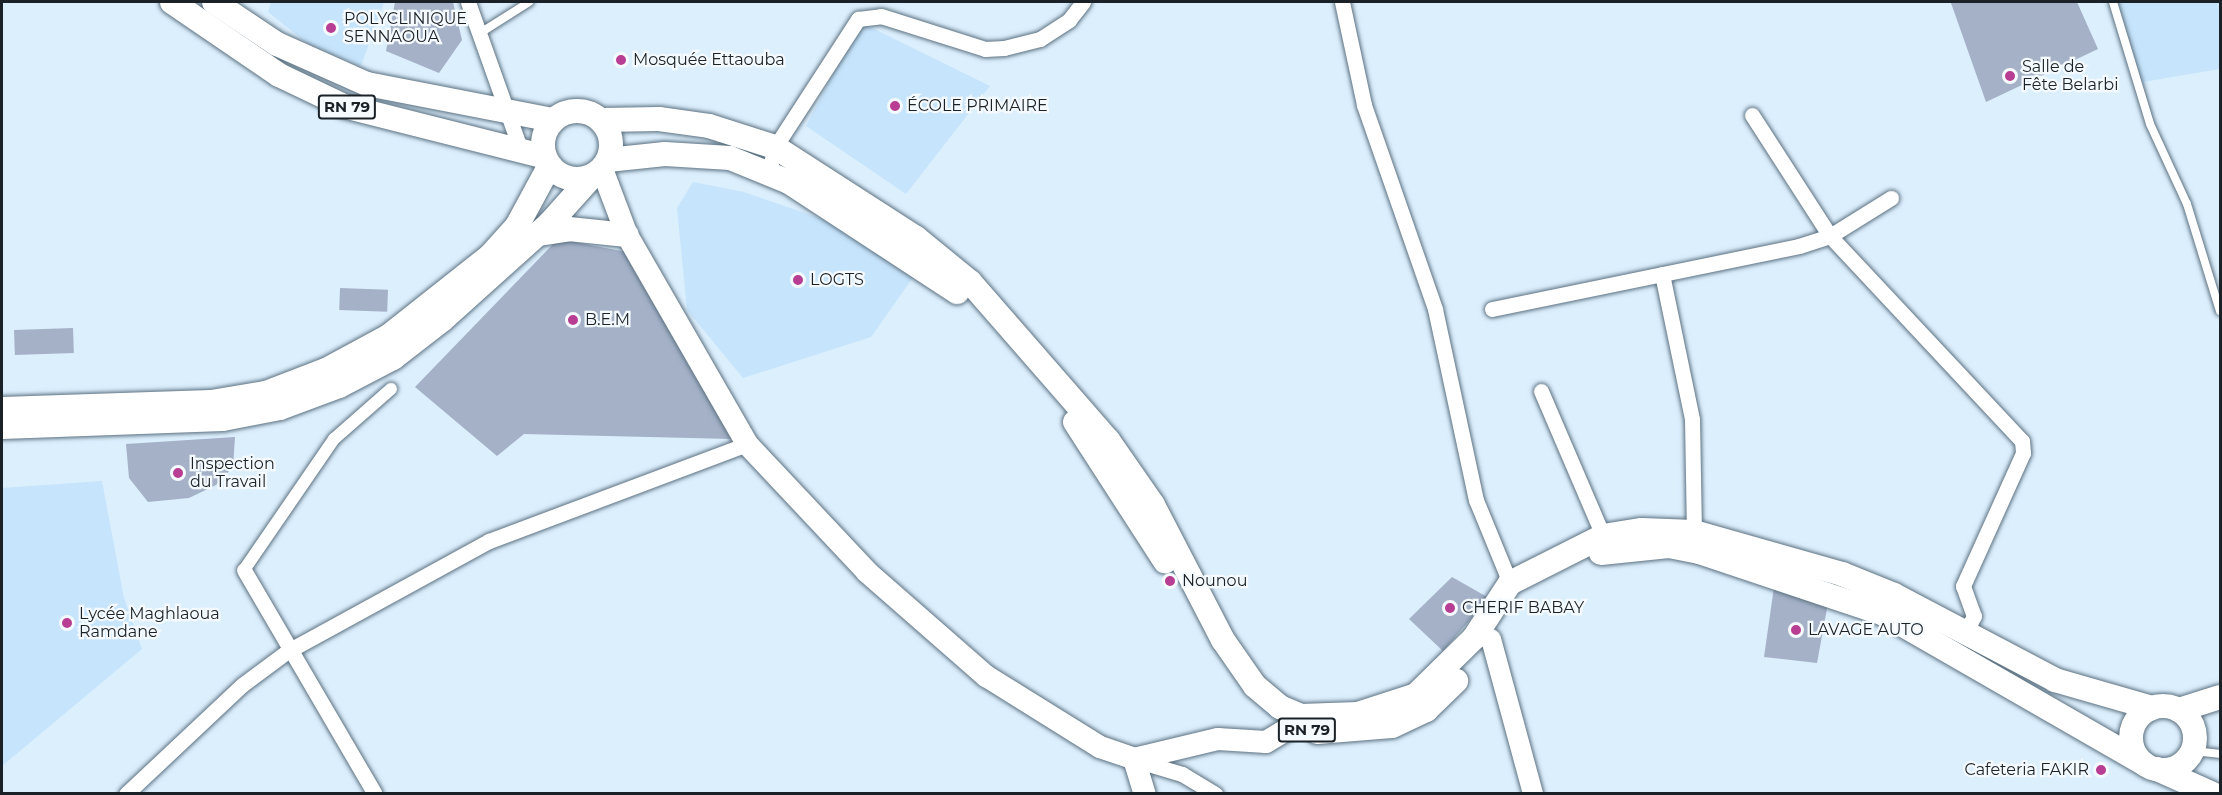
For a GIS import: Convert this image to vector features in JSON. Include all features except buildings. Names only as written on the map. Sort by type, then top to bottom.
[{"type":"main road","name":"RN 79","points":[[172,2],[279,75],[344,106],[521,151],[547,161]]},
{"type":"main road","name":"RN 79","points":[[214,2],[277,44],[367,84],[507,108],[553,120]]},
{"type":"main road","points":[[2,409],[211,402],[266,393],[326,370],[389,336],[490,256],[517,226],[547,161],[543,141],[553,120],[581,111],[601,120],[659,119],[709,126],[775,147],[916,238],[970,282],[1020,335],[1108,440],[1153,505],[1223,640],[1255,686],[1280,707],[1328,718],[1392,706],[1416,695],[1474,638],[1510,583],[1603,536],[1642,530],[1695,532],[1842,574],[1966,631],[2019,663],[2079,688],[2152,708],[2179,710],[2220,697]]},
{"type":"main road","points":[[2,427],[223,419],[290,405],[393,358],[539,234],[601,168],[611,139],[601,120]]},
{"type":"main road","name":"RN 79","points":[[601,168],[696,154],[730,158],[768,175],[859,224],[964,297],[1069,412],[1130,500],[1243,690],[1263,712],[1293,726],[1325,734],[1392,726],[1426,710],[1491,639],[1533,583],[1585,558],[1669,546],[1699,552],[1884,614],[2150,766],[2213,794]]},
{"type":"main road","points":[[547,161],[565,177],[601,168]]},
{"type":"main road","points":[[601,168],[627,235],[747,444],[867,572],[986,676],[1100,747],[1134,759],[1218,739],[1266,742],[1293,726]]},
{"type":"main road","points":[[539,234],[569,229],[627,235]]},
{"type":"main road","points":[[2152,708],[2132,728],[2132,747],[2150,766],[2177,766],[2192,751],[2192,724],[2179,710]]},
{"type":"main road","points":[[1134,759],[1144,794]]},
{"type":"street","points":[[468,2],[476,36],[507,108],[521,151]]},
{"type":"street","points":[[768,175],[775,147],[858,19],[880,16],[985,49],[1004,48],[1040,39],[1069,20],[1083,2]]},
{"type":"street","points":[[1342,2],[1364,105],[1432,298],[1476,500],[1510,583]]},
{"type":"street","points":[[1752,115],[1830,236],[2022,441],[2023,453],[1964,586],[1974,615],[1966,631]]},
{"type":"street","points":[[1492,309],[1830,236],[1891,198]]},
{"type":"street","points":[[1662,274],[1692,419],[1695,532]]},
{"type":"street","points":[[375,794],[288,651],[244,570],[334,439],[391,389]]},
{"type":"street","points":[[1541,391],[1603,536]]},
{"type":"street","points":[[126,794],[242,685],[288,651],[489,541],[747,444]]},
{"type":"street","points":[[1491,639],[1533,794]]},
{"type":"street","points":[[1134,759],[1182,774],[1215,794]]},
{"type":"lane","points":[[476,36],[530,2]]},
{"type":"lane","points":[[2113,2],[2150,124],[2187,204],[2220,311]]},
{"type":"lane","points":[[2192,751],[2220,754]]},
{"type":"shaded area","name":"POLYCLINIQUE SENNAOUA","points":[[271,2],[384,2],[361,66],[308,44],[268,12]]},
{"type":"shaded area","points":[[2110,2],[2220,2],[2220,69],[2137,83]]},
{"type":"shaded area","name":"ÉCOLE PRIMAIRE","points":[[860,22],[990,86],[906,194],[806,126]]},
{"type":"shaded area","name":"LOGTS","points":[[693,182],[744,192],[834,223],[914,276],[871,337],[743,378],[687,310],[677,208]]},
{"type":"shaded area","name":"Lycée Maghlaoua Ramdane","points":[[102,481],[124,598],[142,649],[2,766],[2,488]]},
{"type":"place","name":"POLYCLINIQUE SENNAOUA","points":[[331,28]]},
{"type":"place","name":"Mosquée Ettaouba","points":[[621,60]]},
{"type":"place","name":"Salle de Fête Belarbi","points":[[2010,76]]},
{"type":"place","name":"ÉCOLE PRIMAIRE","points":[[895,106]]},
{"type":"place","name":"LOGTS","points":[[798,280]]},
{"type":"place","name":"B.E.M","points":[[573,320]]},
{"type":"place","name":"Inspection du Travail","points":[[178,473]]},
{"type":"place","name":"Nounou","points":[[1170,581]]},
{"type":"place","name":"CHERIF BABAY","points":[[1450,608]]},
{"type":"place","name":"Lycée Maghlaoua Ramdane","points":[[67,623]]},
{"type":"place","name":"LAVAGE AUTO","points":[[1796,630]]},
{"type":"place","name":"Cafeteria FAKIR","points":[[2101,770]]}]
